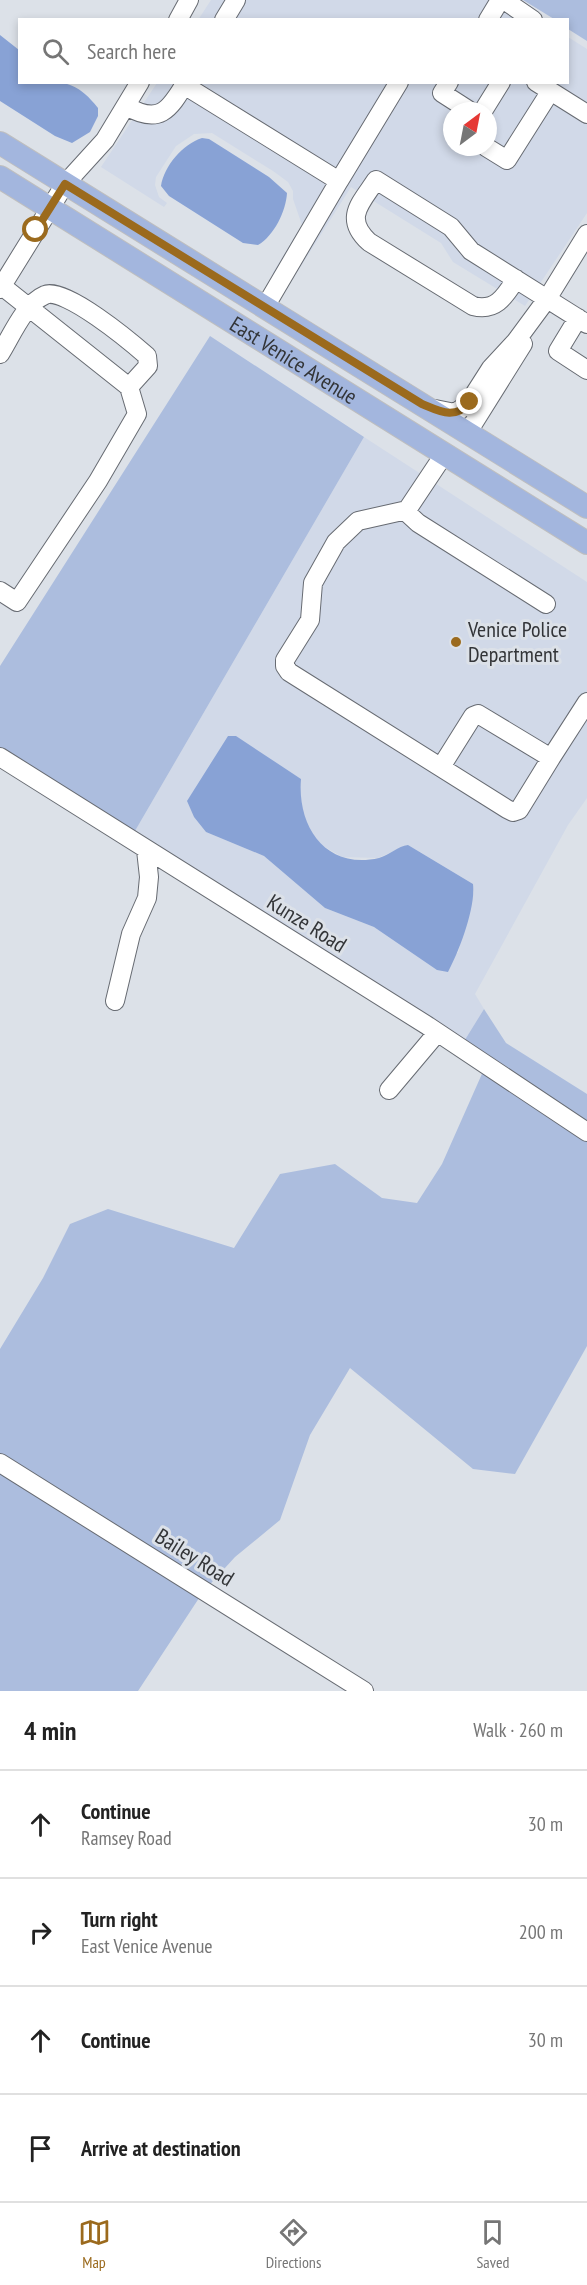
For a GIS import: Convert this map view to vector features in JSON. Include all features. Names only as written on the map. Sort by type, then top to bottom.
[{"type":"main road","name":"East Venice Avenue","points":[[0,143],[587,507]]},
{"type":"main road","name":"East Venice Avenue","points":[[0,177],[587,543]]},
{"type":"main road","points":[[246,329],[293,346],[434,430],[468,432]]},
{"type":"street","points":[[179,18],[189,0]]},
{"type":"street","points":[[225,18],[236,0]]},
{"type":"street","points":[[489,18],[502,0],[530,18]]},
{"type":"street","points":[[0,591],[17,602],[98,481],[137,414],[129,387],[30,308],[1,288],[65,184],[105,140],[139,84]]},
{"type":"street","points":[[126,106],[142,114],[158,114],[172,105],[185,84],[339,181]]},
{"type":"street","points":[[265,307],[398,84]]},
{"type":"street","points":[[448,84],[442,93],[456,102]]},
{"type":"street","points":[[489,102],[500,84]]},
{"type":"street","points":[[497,154],[507,160],[543,87],[587,114]]},
{"type":"street","points":[[516,279],[499,303],[487,308],[473,306],[369,242],[357,228],[357,209],[376,180],[451,227],[471,250],[583,321],[558,351],[587,370]]},
{"type":"street","points":[[468,432],[587,234]]},
{"type":"street","points":[[0,354],[30,308],[47,294],[58,295],[112,326],[147,356],[147,366],[129,387]]},
{"type":"street","points":[[422,404],[448,414],[460,411],[466,406],[491,368],[516,341],[547,299]]},
{"type":"street","points":[[445,453],[405,511],[358,521],[336,542],[313,583],[310,620],[285,660],[285,666],[289,672],[513,812],[519,810],[587,702]]},
{"type":"street","points":[[405,511],[546,604]]},
{"type":"street","points":[[441,767],[473,716],[478,714],[551,758]]},
{"type":"street","name":"Kunze Road","points":[[0,758],[436,1033],[587,1132]]},
{"type":"street","points":[[116,1000],[132,934],[147,898],[149,877],[146,850]]},
{"type":"street","points":[[389,1090],[436,1033]]},
{"type":"street","name":"Bailey Road","points":[[0,1463],[364,1691]]},
{"type":"shaded area","points":[[211,0],[511,0],[538,18],[199,18]]},
{"type":"shaded area","points":[[523,0],[587,0],[587,41],[569,30],[569,18],[552,18]]},
{"type":"shaded area","points":[[0,35],[18,49],[18,84],[72,86],[80,90],[98,108],[98,116],[90,132],[72,143],[55,136],[0,101]]},
{"type":"shaded area","points":[[569,38],[587,49],[587,213],[525,306],[453,262],[441,243],[351,187],[289,285],[272,274],[302,225],[293,199],[293,191],[288,182],[273,171],[212,133],[194,134],[176,146],[156,177],[155,185],[159,197],[167,203],[164,207],[101,167],[156,84],[569,84]]},
{"type":"shaded area","points":[[202,138],[209,139],[269,177],[287,193],[278,222],[269,236],[258,245],[243,243],[169,196],[161,186],[166,171],[175,157],[188,145]]},
{"type":"shaded area","points":[[210,336],[364,437],[128,843],[0,765],[0,666]]},
{"type":"shaded area","points":[[364,437],[587,582],[587,798],[568,825],[475,994],[484,1009],[463,1043],[128,843]],"holes":[[[233,737],[301,779],[300,798],[303,817],[318,843],[342,857],[378,858],[408,845],[473,884],[474,892],[458,953],[392,938],[374,927],[325,908],[264,856],[206,832],[194,817],[187,801]]]},
{"type":"shaded area","points":[[228,736],[236,736],[301,779],[301,797],[310,828],[330,851],[360,860],[379,858],[408,845],[473,884],[469,917],[462,941],[448,972],[437,970],[374,927],[325,908],[264,856],[206,832],[194,817],[187,801]]},
{"type":"shaded area","points":[[484,1009],[506,1043],[587,1094],[587,1346],[515,1474],[473,1469],[350,1368],[310,1435],[280,1520],[235,1557],[203,1592],[138,1691],[0,1691],[0,1349],[43,1278],[70,1224],[108,1209],[234,1248],[280,1174],[335,1164],[382,1198],[417,1203],[442,1164],[489,1058],[463,1043]]},
{"type":"place","name":"Venice Police Department","points":[[456,642]]},
{"type":"route","points":[[36,230],[65,184],[422,404],[448,414],[460,411],[470,402]]}]
